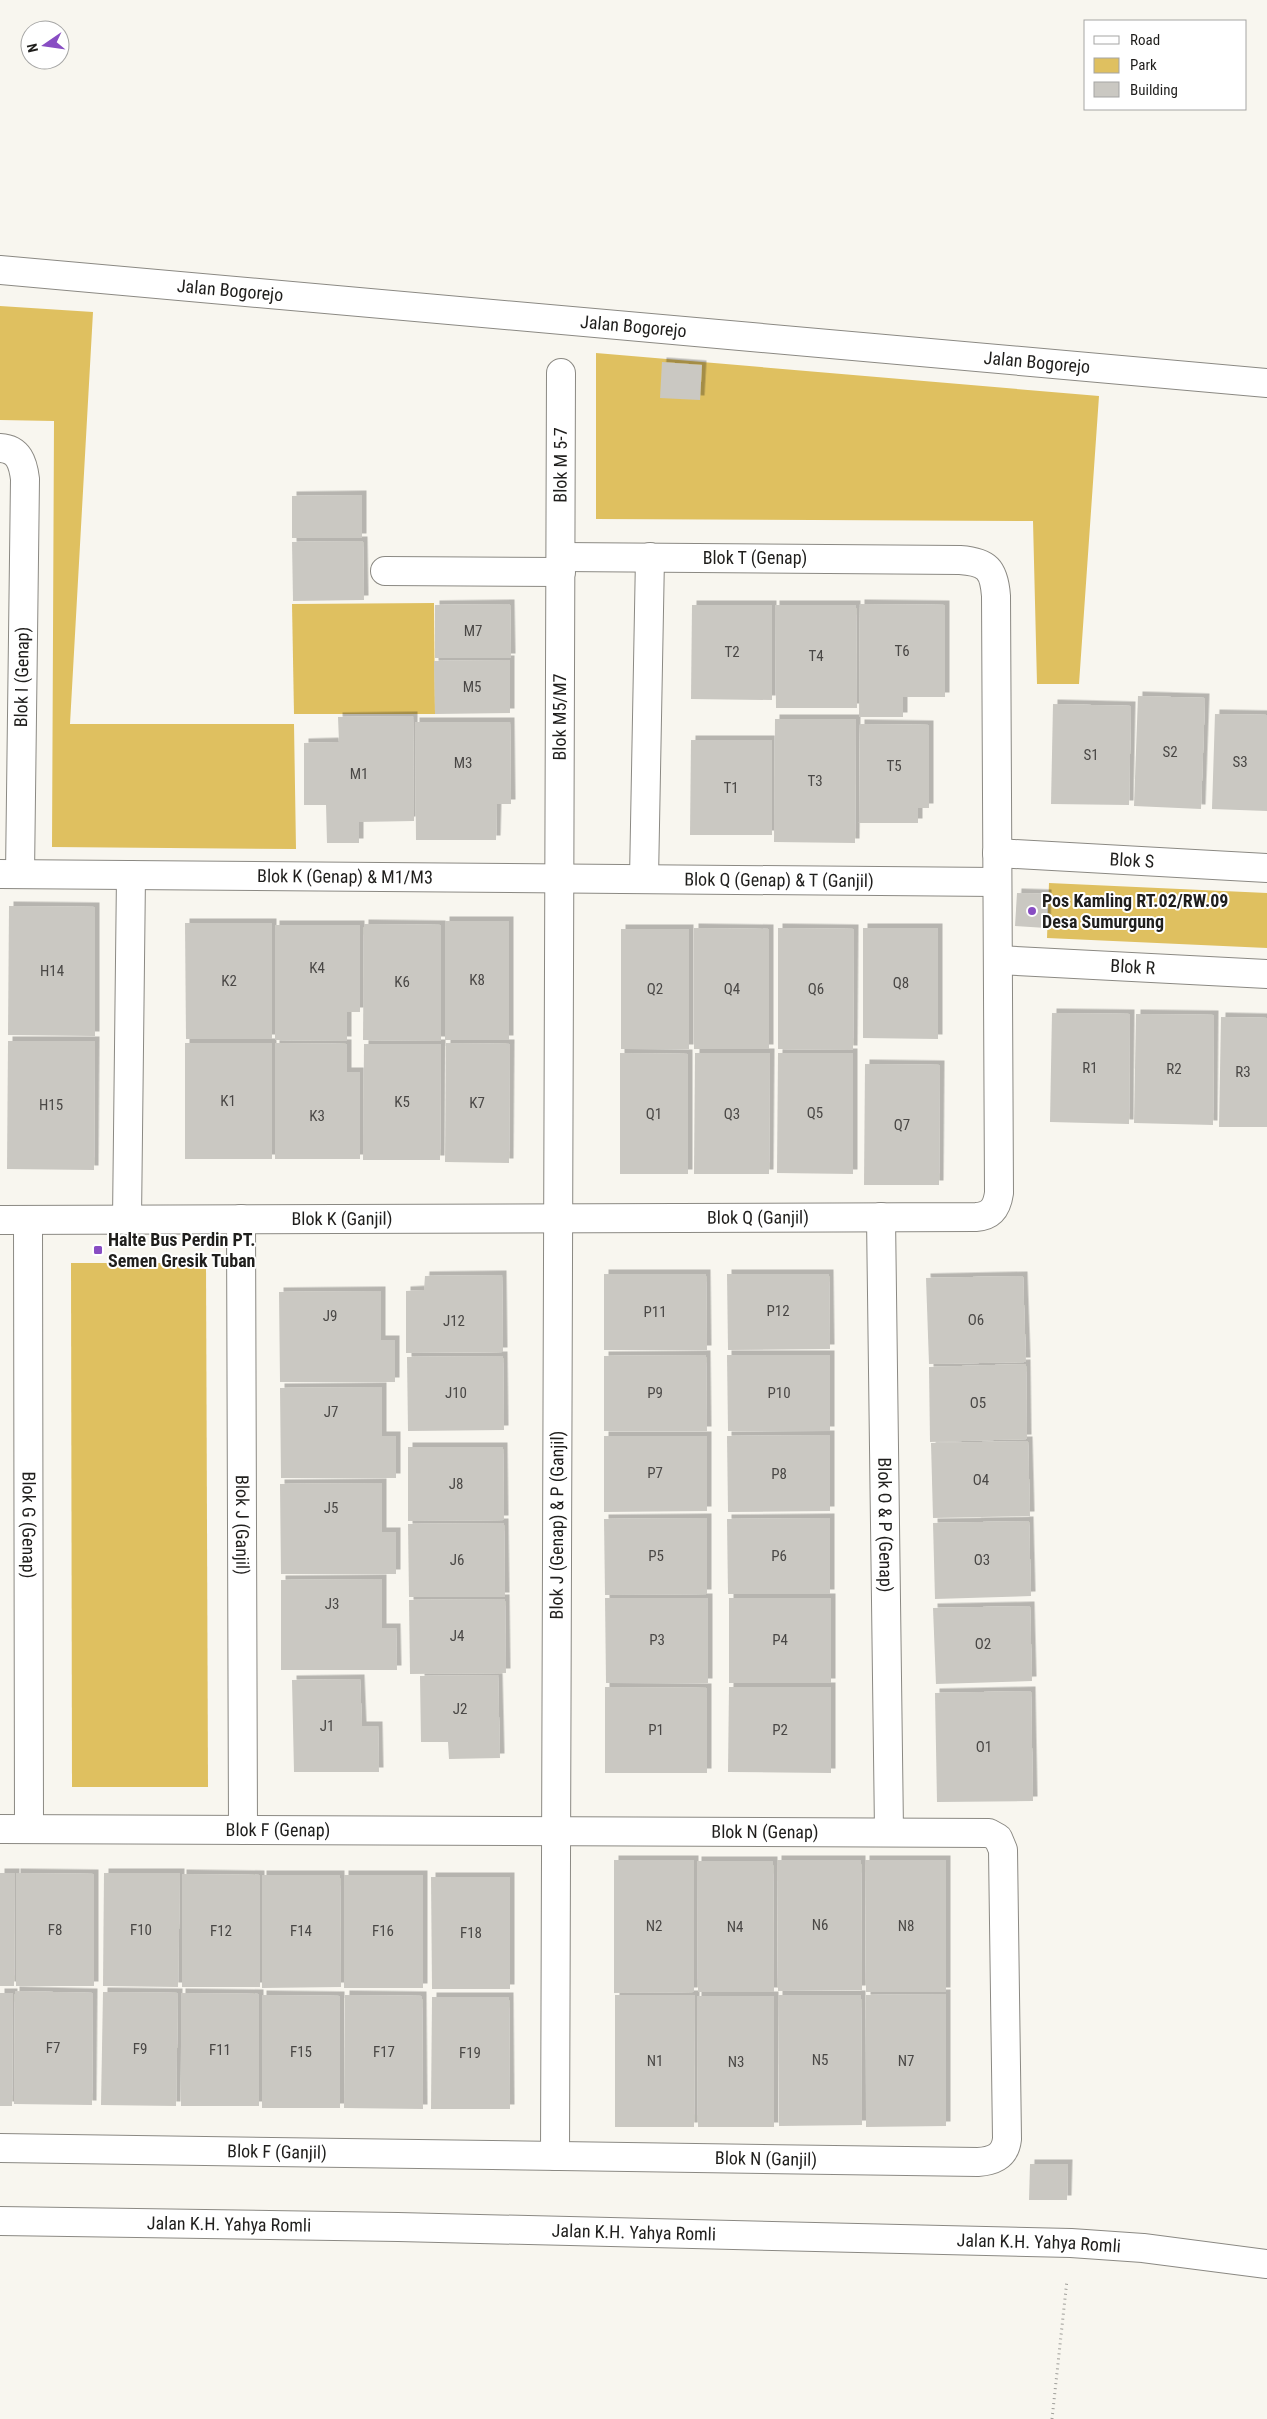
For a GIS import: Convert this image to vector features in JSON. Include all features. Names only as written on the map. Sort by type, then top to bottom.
[{"type":"street","name":"Jalan Bogorejo","points":[[0,270],[1267,383]]},
{"type":"street","name":"Blok M 5-7","points":[[561,373],[561,564]]},
{"type":"street","name":"Blok I (Genap)","points":[[0,448],[12,451],[18,456],[22,463],[25,479],[10,874]]},
{"type":"street","name":"Blok T (Genap)","points":[[385,571],[561,564],[650,557],[950,560],[972,561],[983,564],[994,580],[997,882]]},
{"type":"street","points":[[644,879],[650,557]]},
{"type":"street","name":"Blok M5/M7","points":[[558,1218],[561,564]]},
{"type":"street","name":"Blok S","points":[[997,853],[1267,868]]},
{"type":"street","name":"Blok K (Genap) & M1/M3","points":[[10,874],[560,879]]},
{"type":"street","points":[[127,1220],[132,875]]},
{"type":"street","name":"Blok Q (Genap) & T (Ganjil)","points":[[560,879],[997,882]]},
{"type":"street","name":"Blok Q (Ganjil)","points":[[558,1218],[981,1217],[993,1210],[998,1202],[997,882]]},
{"type":"street","name":"Blok R","points":[[998,960],[1267,974]]},
{"type":"street","name":"Blok O & P (Genap)","points":[[881,1217],[889,1832]]},
{"type":"street","name":"Blok K (Ganjil)","points":[[0,1220],[558,1218]]},
{"type":"street","name":"Blok J (Genap) & P (Ganjil)","points":[[555,2156],[558,1218]]},
{"type":"street","name":"Blok G (Genap)","points":[[28,1220],[29,1829]]},
{"type":"street","name":"Blok J (Ganjil)","points":[[241,1220],[243,1830]]},
{"type":"street","name":"Blok F (Genap)","points":[[0,1829],[556,1830]]},
{"type":"street","name":"Blok N (Genap)","points":[[556,1830],[974,1832],[994,1836],[1000,1841],[1003,1850],[1007,2139],[1004,2150],[998,2157],[978,2162]]},
{"type":"street","name":"Blok F (Ganjil)","points":[[0,2148],[555,2156]]},
{"type":"street","name":"Blok N (Ganjil)","points":[[555,2156],[978,2162]]},
{"type":"street","name":"Jalan K.H. Yahya Romli","points":[[0,2221],[388,2226],[1071,2243],[1143,2248],[1267,2264]]},
{"type":"path","points":[[1052,2419],[1071,2243]]},
{"type":"green space","points":[[0,306],[93,312],[70,724],[294,724],[296,849],[52,847],[54,421],[0,420]]},
{"type":"green space","points":[[596,353],[1099,396],[1079,684],[1037,684],[1033,521],[596,519]]},
{"type":"green space","points":[[434,603],[435,714],[294,714],[292,604]]},
{"type":"green space","points":[[1049,883],[1267,893],[1267,948],[1047,938]]},
{"type":"green space","points":[[71,1263],[206,1263],[208,1787],[72,1787]]},
{"type":"building","points":[[662,362],[702,365],[700,400],[660,398]]},
{"type":"building","points":[[362,495],[362,538],[292,538],[292,496]]},
{"type":"building","points":[[363,541],[364,600],[293,601],[292,542]]},
{"type":"building","points":[[510,604],[511,658],[435,658],[435,605]]},
{"type":"building","points":[[860,604],[945,605],[945,697],[903,697],[903,717],[859,717]]},
{"type":"building","points":[[692,605],[772,605],[772,700],[691,699]]},
{"type":"building","points":[[775,605],[856,605],[857,708],[776,708]]},
{"type":"building","points":[[510,660],[510,713],[435,714],[434,661]]},
{"type":"building","points":[[1138,696],[1205,698],[1201,809],[1134,806]]},
{"type":"building","points":[[1053,704],[1131,706],[1129,805],[1051,804]]},
{"type":"building","points":[[1215,714],[1267,715],[1267,811],[1212,809]]},
{"type":"building","points":[[413,716],[414,821],[359,822],[359,843],[327,843],[326,805],[304,805],[304,743],[339,742],[338,717]]},
{"type":"building","points":[[775,719],[856,719],[855,843],[774,842]]},
{"type":"building","points":[[415,722],[510,722],[511,804],[497,804],[496,840],[416,840]]},
{"type":"building","points":[[860,724],[929,725],[929,808],[918,808],[918,823],[859,823]]},
{"type":"building","points":[[691,740],[772,740],[772,835],[690,835]]},
{"type":"building","points":[[1017,893],[1047,894],[1046,928],[1015,926]]},
{"type":"building","points":[[9,906],[95,907],[95,1036],[8,1035]]},
{"type":"building","points":[[445,921],[509,921],[509,1040],[445,1040]]},
{"type":"building","points":[[185,923],[272,923],[272,1039],[186,1039]]},
{"type":"building","points":[[364,924],[441,925],[441,1041],[363,1040]]},
{"type":"building","points":[[275,925],[360,925],[360,1012],[347,1012],[347,1041],[275,1040]]},
{"type":"building","points":[[694,928],[769,929],[769,1049],[694,1049]]},
{"type":"building","points":[[778,928],[854,929],[853,1050],[778,1049]]},
{"type":"building","points":[[863,928],[938,928],[938,1039],[863,1038]]},
{"type":"building","points":[[621,929],[689,929],[689,1049],[621,1049]]},
{"type":"building","points":[[1052,1013],[1130,1014],[1129,1124],[1050,1122]]},
{"type":"building","points":[[1136,1014],[1214,1015],[1213,1125],[1134,1123]]},
{"type":"building","points":[[1221,1017],[1267,1018],[1267,1127],[1219,1127]]},
{"type":"building","points":[[8,1041],[95,1041],[94,1170],[7,1169]]},
{"type":"building","points":[[185,1043],[272,1043],[272,1159],[185,1159]]},
{"type":"building","points":[[275,1043],[347,1044],[347,1072],[360,1072],[360,1159],[275,1159]]},
{"type":"building","points":[[446,1043],[510,1044],[509,1163],[445,1162]]},
{"type":"building","points":[[364,1044],[441,1044],[440,1160],[363,1160]]},
{"type":"building","points":[[620,1053],[688,1054],[688,1174],[620,1174]]},
{"type":"building","points":[[695,1053],[770,1053],[769,1174],[694,1174]]},
{"type":"building","points":[[778,1053],[853,1053],[853,1174],[777,1173]]},
{"type":"building","points":[[865,1064],[940,1065],[939,1185],[864,1185]]},
{"type":"building","points":[[604,1274],[706,1274],[707,1350],[604,1350]]},
{"type":"building","points":[[727,1274],[829,1274],[830,1349],[728,1350]]},
{"type":"building","points":[[502,1275],[503,1352],[406,1353],[406,1291],[424,1290],[425,1276]]},
{"type":"building","points":[[1023,1276],[1026,1362],[929,1364],[926,1278]]},
{"type":"building","points":[[381,1291],[381,1340],[395,1340],[395,1382],[280,1382],[279,1292]]},
{"type":"building","points":[[706,1355],[707,1431],[604,1431],[604,1356]]},
{"type":"building","points":[[727,1355],[830,1355],[830,1431],[728,1431]]},
{"type":"building","points":[[503,1356],[504,1430],[408,1431],[407,1357]]},
{"type":"building","points":[[1026,1364],[1027,1439],[930,1442],[929,1367]]},
{"type":"building","points":[[382,1387],[382,1436],[396,1436],[396,1478],[281,1478],[280,1388]]},
{"type":"building","points":[[830,1435],[830,1511],[728,1512],[727,1436]]},
{"type":"building","points":[[604,1436],[707,1436],[707,1511],[604,1512]]},
{"type":"building","points":[[1028,1441],[1030,1516],[933,1518],[931,1443]]},
{"type":"building","points":[[408,1447],[503,1447],[504,1520],[408,1521]]},
{"type":"building","points":[[382,1483],[382,1532],[396,1532],[396,1574],[281,1574],[280,1484]]},
{"type":"building","points":[[707,1518],[707,1594],[605,1595],[604,1519]]},
{"type":"building","points":[[830,1518],[830,1594],[728,1594],[727,1519]]},
{"type":"building","points":[[1029,1521],[1031,1596],[935,1599],[933,1523]]},
{"type":"building","points":[[504,1523],[505,1597],[409,1597],[408,1524]]},
{"type":"building","points":[[382,1579],[382,1628],[396,1628],[397,1670],[281,1670],[281,1580]]},
{"type":"building","points":[[605,1598],[708,1598],[708,1683],[606,1683]]},
{"type":"building","points":[[729,1598],[831,1598],[831,1683],[729,1683]]},
{"type":"building","points":[[505,1599],[506,1673],[410,1674],[409,1600]]},
{"type":"building","points":[[1030,1606],[1032,1681],[936,1684],[933,1608]]},
{"type":"building","points":[[498,1675],[500,1758],[449,1759],[448,1742],[421,1742],[420,1676]]},
{"type":"building","points":[[360,1679],[362,1726],[378,1726],[379,1772],[294,1772],[292,1680]]},
{"type":"building","points":[[605,1687],[707,1688],[707,1773],[605,1773]]},
{"type":"building","points":[[729,1687],[831,1687],[831,1773],[728,1772]]},
{"type":"building","points":[[1031,1691],[1033,1801],[937,1802],[935,1693]]},
{"type":"building","points":[[614,1860],[694,1860],[694,1992],[614,1993]]},
{"type":"building","points":[[777,1860],[861,1860],[862,1990],[778,1991]]},
{"type":"building","points":[[865,1860],[946,1860],[946,1992],[866,1992]]},
{"type":"building","points":[[697,1861],[773,1861],[774,1992],[698,1992]]},
{"type":"building","points":[[0,1873],[15,1873],[14,1986],[0,1986]]},
{"type":"building","points":[[16,1873],[94,1874],[94,1986],[16,1986]]},
{"type":"building","points":[[104,1873],[180,1873],[178,1987],[103,1986]]},
{"type":"building","points":[[182,1874],[260,1875],[260,1987],[182,1987]]},
{"type":"building","points":[[262,1875],[340,1875],[341,1987],[262,1988]]},
{"type":"building","points":[[344,1875],[423,1875],[423,1988],[344,1988]]},
{"type":"building","points":[[431,1877],[510,1877],[510,1989],[432,1989]]},
{"type":"building","points":[[15,1991],[93,1993],[92,2105],[14,2104]]},
{"type":"building","points":[[103,1992],[178,1993],[176,2106],[101,2105]]},
{"type":"building","points":[[0,1993],[13,1993],[12,2106],[0,2106]]},
{"type":"building","points":[[181,1993],[259,1994],[259,2106],[181,2106]]},
{"type":"building","points":[[946,1994],[946,2126],[866,2127],[866,1995]]},
{"type":"building","points":[[262,1995],[340,1996],[340,2108],[262,2108]]},
{"type":"building","points":[[345,1995],[422,1996],[423,2109],[344,2108]]},
{"type":"building","points":[[615,1995],[695,1995],[694,2127],[615,2127]]},
{"type":"building","points":[[778,1995],[861,1995],[862,2125],[779,2126]]},
{"type":"building","points":[[697,1996],[774,1996],[774,2127],[698,2127]]},
{"type":"building","points":[[432,1997],[509,1997],[510,2109],[431,2109]]},
{"type":"building","points":[[1030,2164],[1068,2164],[1067,2200],[1029,2200]]},
{"type":"place","name":"Pos Kamling RT.02/RW.09 Desa Sumurgung","points":[[1032,911]]},
{"type":"place","name":"Halte Bus Perdin PT. Semen Gresik Tuban","points":[[98,1250]]}]
